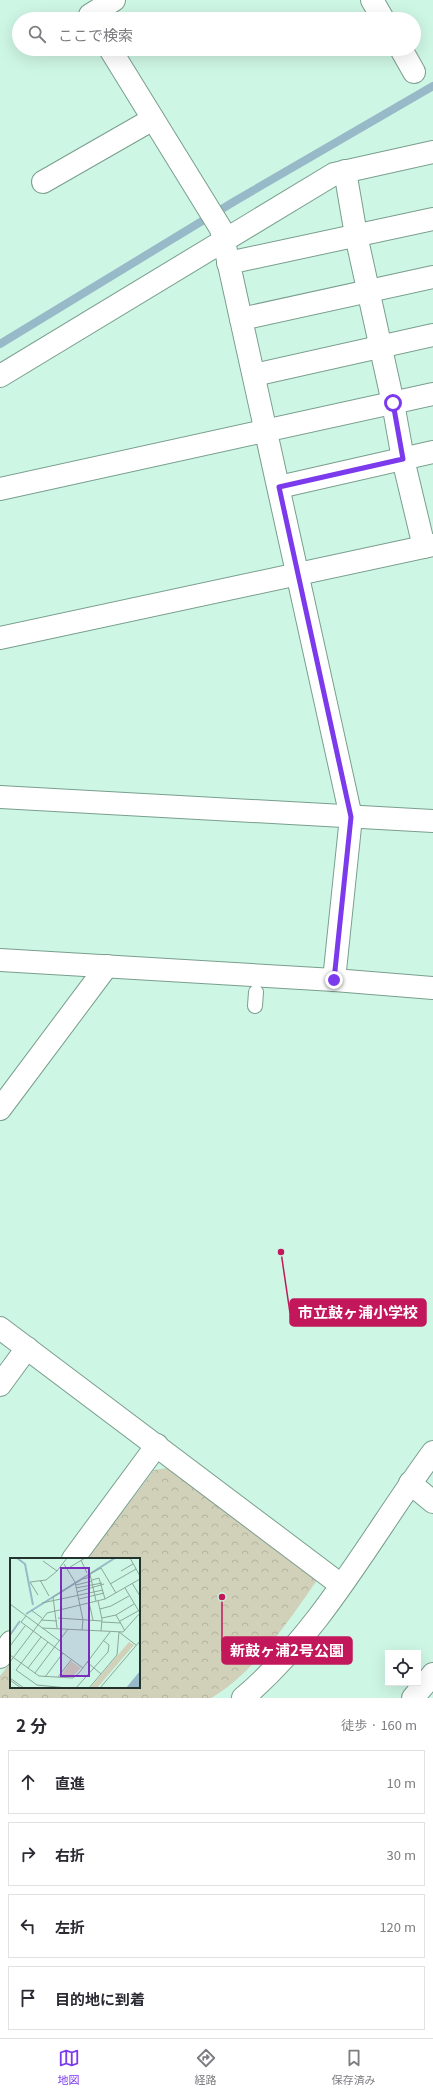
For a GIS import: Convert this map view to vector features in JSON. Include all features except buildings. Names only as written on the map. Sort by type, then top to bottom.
[{"type":"street","points":[[88,11],[114,0]]},
{"type":"street","points":[[372,0],[379,12]]},
{"type":"street","points":[[114,56],[202,198],[222,236],[279,487],[351,817],[334,980]]},
{"type":"street","points":[[405,56],[414,72]]},
{"type":"street","points":[[43,182],[153,119]]},
{"type":"street","points":[[0,376],[222,236],[334,174],[433,152]]},
{"type":"street","points":[[0,638],[428,546],[403,459],[393,403],[356,235],[345,171]]},
{"type":"street","points":[[228,263],[433,219]]},
{"type":"street","points":[[241,320],[433,277]]},
{"type":"street","points":[[254,375],[433,335]]},
{"type":"street","points":[[0,489],[433,394]]},
{"type":"street","points":[[279,487],[433,452]]},
{"type":"street","points":[[0,797],[433,821]]},
{"type":"street","points":[[0,960],[334,980],[433,988]]},
{"type":"street","points":[[0,1109],[107,966]]},
{"type":"street","points":[[0,1328],[341,1585]]},
{"type":"street","points":[[0,1386],[28,1348]]},
{"type":"street","points":[[74,1558],[157,1445]]},
{"type":"street","points":[[243,1698],[287,1657],[341,1585],[410,1483],[433,1452]]},
{"type":"street","points":[[410,1483],[433,1502]]},
{"type":"street","points":[[0,1657],[10,1643]]},
{"type":"street","points":[[413,1698],[433,1674]]},
{"type":"green space","points":[[174,1467],[320,1576],[285,1626],[257,1659],[227,1688],[211,1698],[0,1698],[0,1676],[10,1663],[10,1688],[140,1688],[140,1558],[88,1558],[154,1470]]},
{"type":"waterway","points":[[0,344],[235,201],[433,86]]},
{"type":"place","name":"市立鼓ヶ浦小学校","points":[[281,1252]]},
{"type":"place","name":"新鼓ヶ浦2号公園","points":[[222,1597]]},
{"type":"route","points":[[334,980],[351,817],[279,487],[403,459],[393,403]]}]
